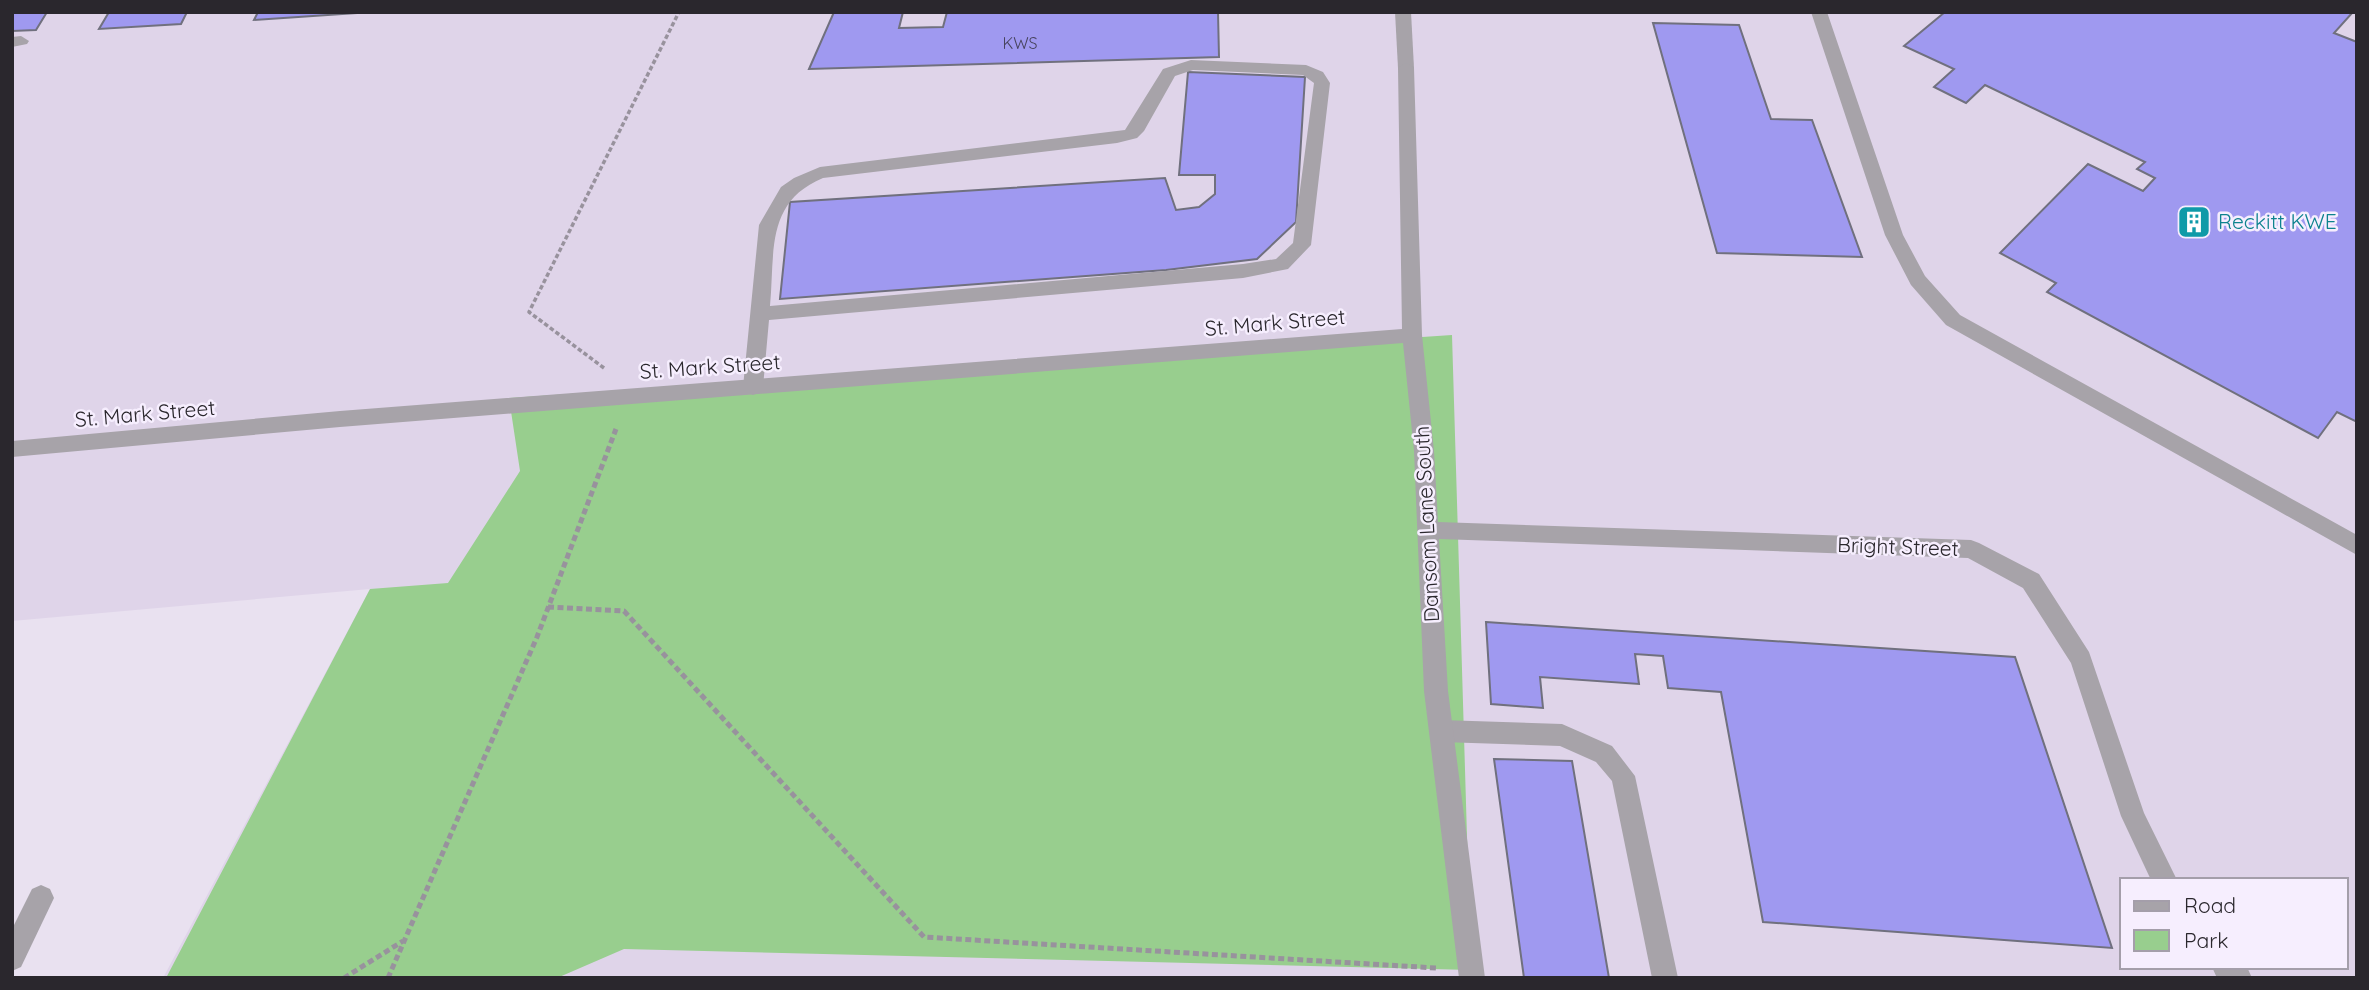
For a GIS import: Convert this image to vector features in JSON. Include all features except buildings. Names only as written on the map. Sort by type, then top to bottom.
[{"type":"street","name":"Dansom Lane South","points":[[1403,12],[1412,335],[1424,451],[1436,691],[1472,974]]},
{"type":"street","points":[[1819,12],[1894,235],[1917,280],[1953,320],[2357,546]]},
{"type":"street","points":[[753,387],[768,225],[777,203],[792,184],[820,173],[1118,138],[1131,134],[1138,127],[1169,73],[1191,65],[1306,70],[1317,76],[1322,83],[1302,245],[1282,264],[1243,271],[760,314]]},
{"type":"street","name":"St. Mark Street","points":[[12,449],[1412,335]]},
{"type":"street","name":"Bright Street","points":[[1428,530],[1971,549],[2031,581],[2081,659],[2133,816],[2163,878]]},
{"type":"street","points":[[1441,731],[1562,735],[1604,754],[1623,776],[1665,978]]},
{"type":"street","points":[[12,958],[41,898]]},
{"type":"path","points":[[388,978],[548,607],[590,504],[627,397],[617,377],[529,313],[679,12]]},
{"type":"path","points":[[548,607],[624,611],[924,937],[1472,974]]},
{"type":"path","points":[[344,978],[405,940]]},
{"type":"shaded area","points":[[12,12],[2357,12],[2357,978],[163,978],[370,589],[12,621]]},
{"type":"green space","points":[[1452,335],[1471,970],[624,949],[557,978],[166,978],[370,589],[448,583],[520,471],[509,398]]},
{"type":"place","name":"Reckitt KWE","points":[[2194,222]]}]
